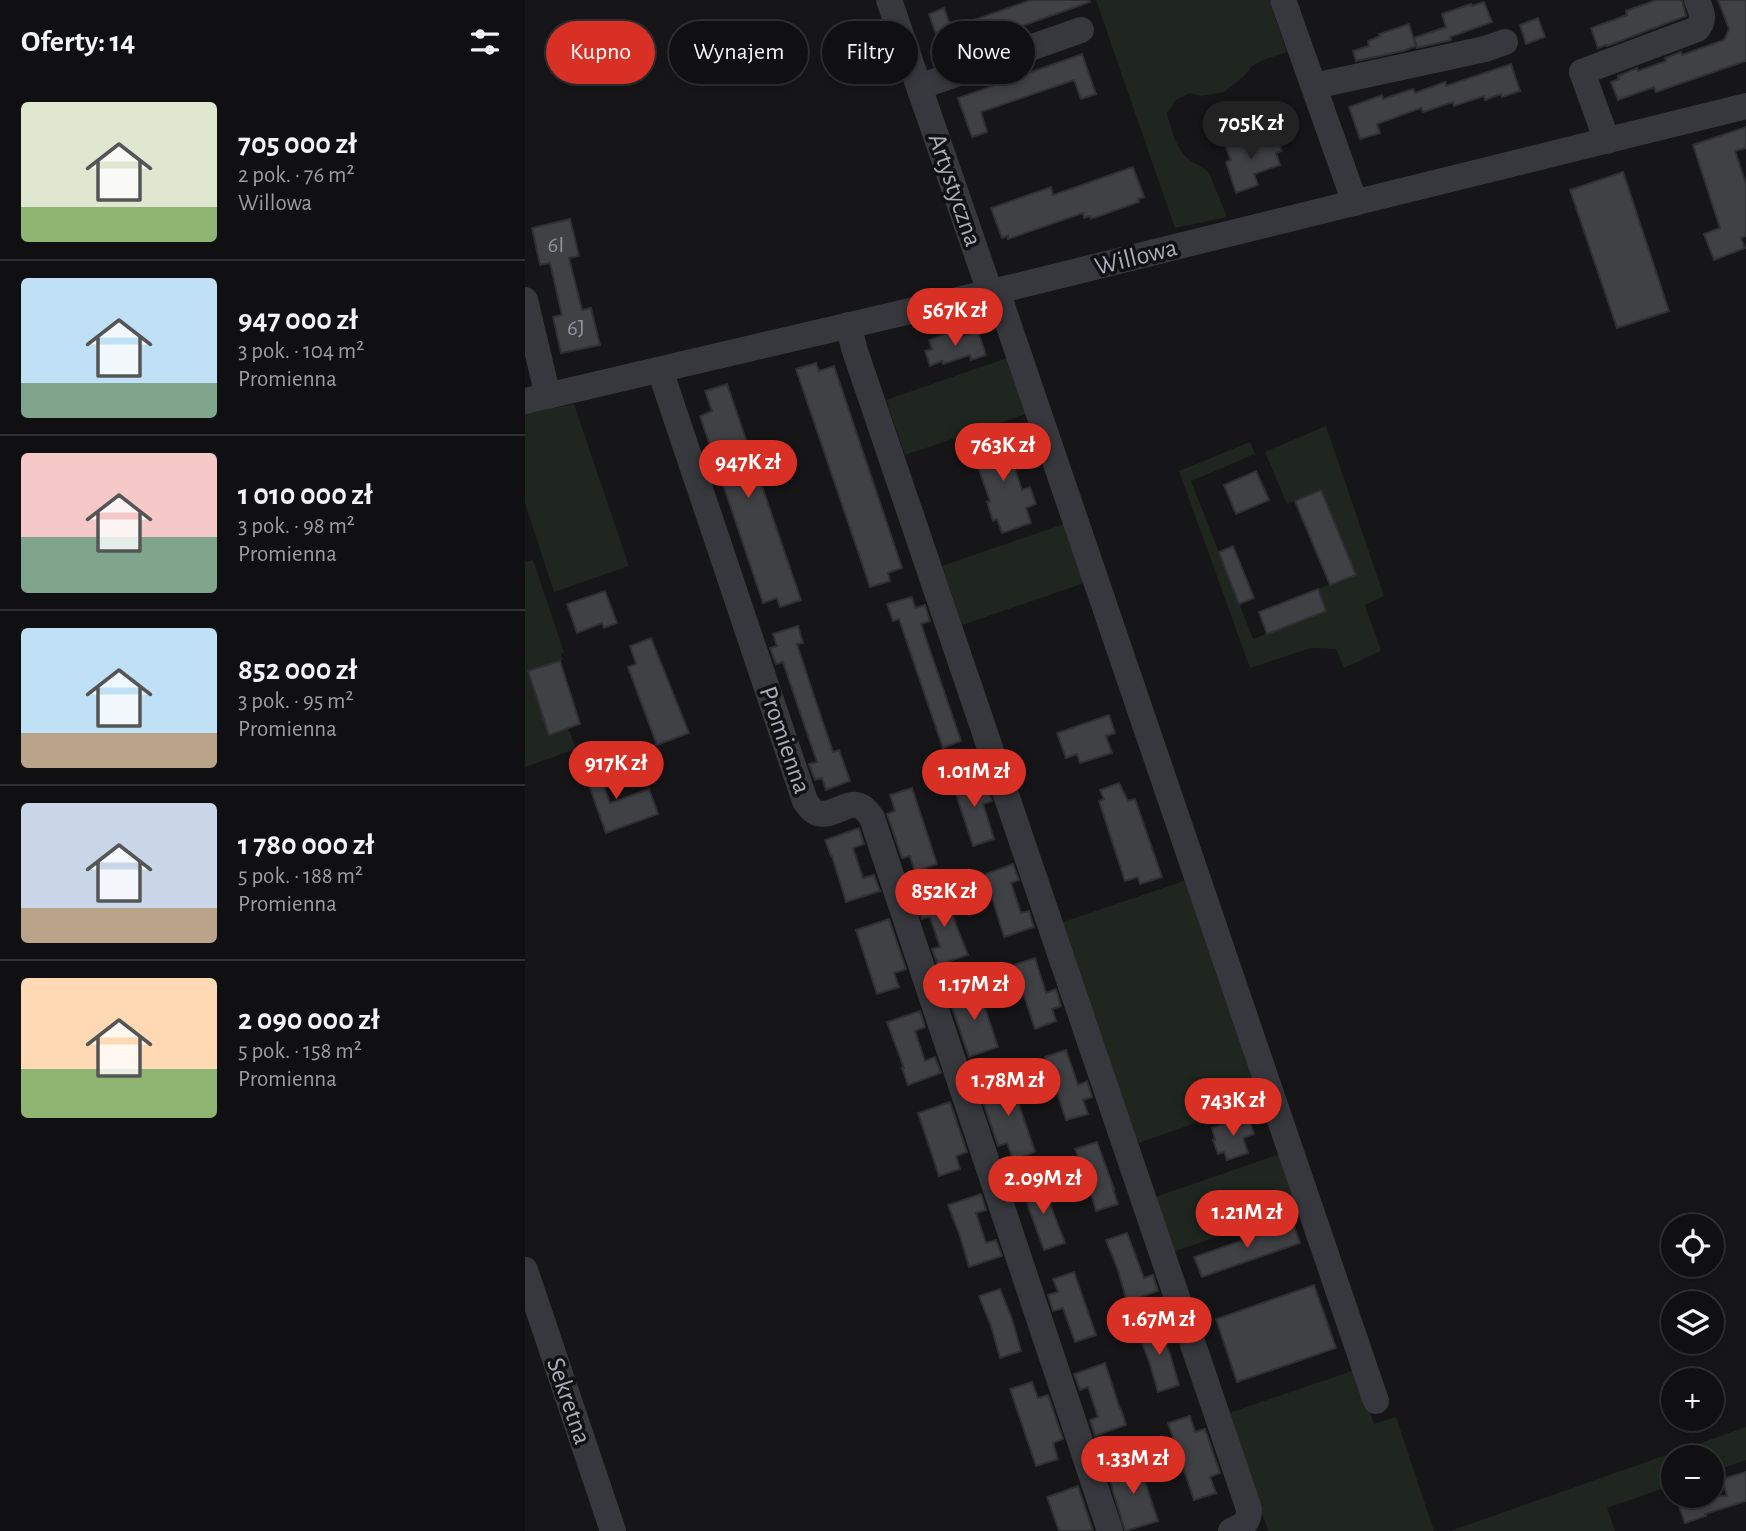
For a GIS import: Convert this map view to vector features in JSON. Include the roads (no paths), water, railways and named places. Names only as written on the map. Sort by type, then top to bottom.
[{"type":"street","name":"Artystyczna","points":[[889,0],[994,292],[1376,1401]]},
{"type":"street","points":[[1283,0],[1355,203]]},
{"type":"street","points":[[1607,141],[1582,72],[1697,29],[1703,19],[1697,0]]},
{"type":"street","points":[[919,87],[1081,30]]},
{"type":"street","points":[[1314,86],[1485,49],[1505,42]]},
{"type":"street","name":"Willowa","points":[[537,399],[994,292],[1746,106]]},
{"type":"street","points":[[525,300],[537,399]]},
{"type":"street","points":[[848,325],[1249,1509],[1247,1522],[1231,1531]]},
{"type":"street","name":"Promienna","points":[[660,370],[805,801],[817,813],[855,805],[863,808],[872,818],[1110,1531]]},
{"type":"street","name":"Sekretna","points":[[525,1270],[613,1531]]}]
